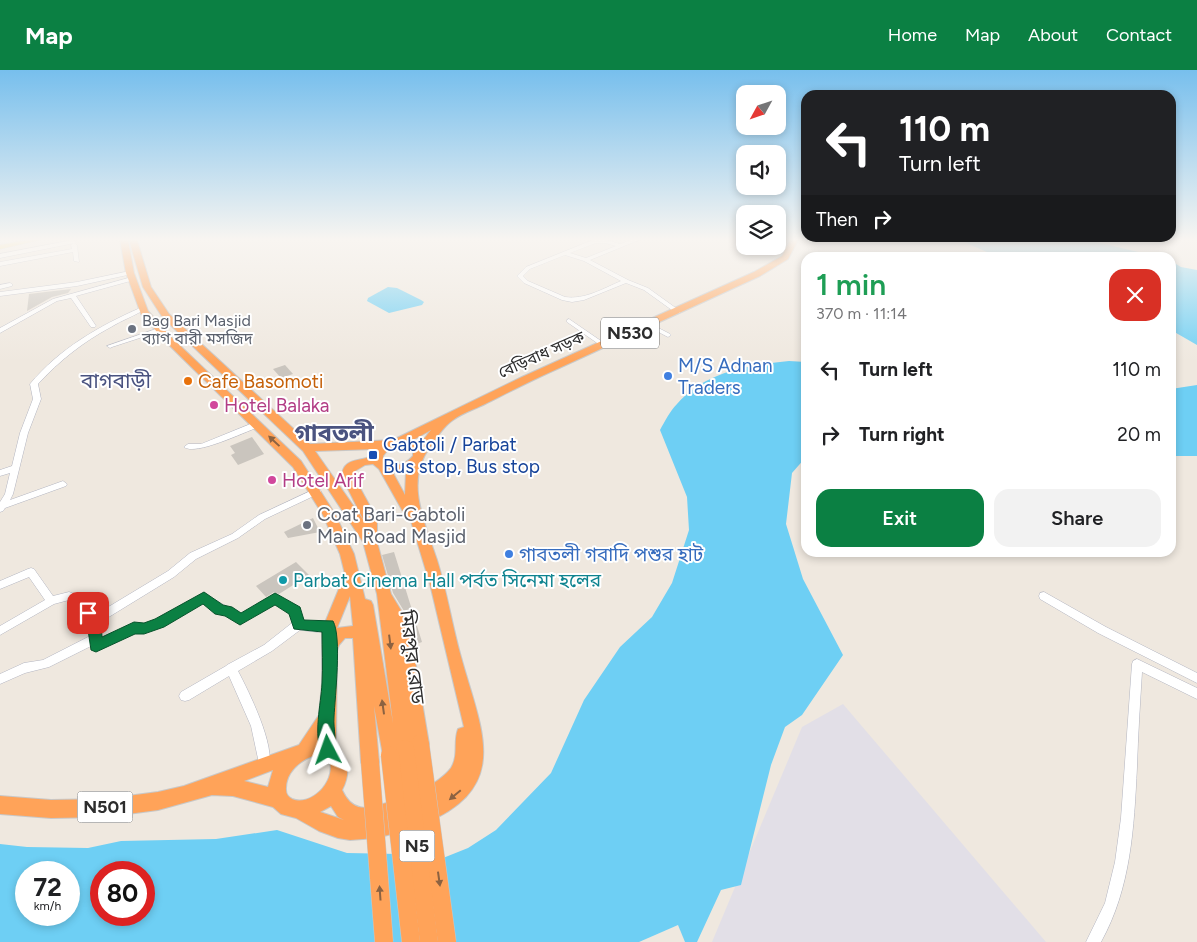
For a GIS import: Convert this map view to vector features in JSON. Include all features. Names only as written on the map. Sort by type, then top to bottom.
[{"type":"highway","points":[[133,281],[142,309],[159,330],[297,464],[316,492],[341,540],[352,573],[362,634]]},
{"type":"highway","name":"মিরপুর রোড","points":[[145,281],[147,287],[166,316],[307,448],[356,518],[370,542],[384,594],[405,749]]},
{"type":"highway","name":"বেড়িবাধ সড়ক","points":[[393,444],[455,412],[744,281]]},
{"type":"highway","name":"বেড়িবাধ সড়ক","points":[[417,459],[433,434],[455,412]]},
{"type":"highway","points":[[300,810],[332,828],[345,831],[358,832],[396,824],[435,810],[454,797],[463,788],[474,769],[473,740],[466,706],[431,563],[409,489],[417,459],[416,445],[393,444],[307,448]]},
{"type":"highway","points":[[333,790],[341,809],[356,816],[367,818],[420,804],[444,788],[459,771],[466,748],[418,538],[410,513],[380,464],[379,452],[393,444]]},
{"type":"highway","points":[[370,542],[371,519],[348,477],[348,472],[354,465],[360,462],[380,464],[395,470],[417,459]]},
{"type":"highway","points":[[330,655],[327,638],[329,625],[342,602],[352,573]]},
{"type":"highway","name":"N5","points":[[352,573],[363,592],[374,645],[405,749],[429,942]]},
{"type":"highway","points":[[300,810],[318,804],[333,790],[340,770],[337,758],[328,750],[326,719],[330,655],[333,641],[340,634],[350,631],[362,634],[374,645]]},
{"type":"highway","name":"N5","points":[[362,634],[384,942]]},
{"type":"highway","points":[[278,799],[276,783],[279,775],[284,767],[302,752],[326,719]]},
{"type":"highway","name":"N501","points":[[0,805],[61,810],[96,808],[178,796],[313,748],[328,750]]},
{"type":"highway","points":[[405,749],[447,942]]},
{"type":"highway","name":"N5","points":[[405,749],[411,942]]},
{"type":"highway","name":"N501","points":[[207,787],[233,787],[278,799],[285,806],[300,810]]},
{"type":"street","points":[[0,294],[99,281]]},
{"type":"street","points":[[0,331],[36,309],[116,281]]},
{"type":"street","points":[[526,281],[564,299],[572,300],[626,282],[646,289],[678,312]]},
{"type":"street","points":[[0,287],[10,285]]},
{"type":"street","points":[[72,295],[93,326]]},
{"type":"street","points":[[1,508],[9,494],[15,468],[37,399],[34,384],[58,360],[76,346],[111,324],[142,309]]},
{"type":"street","points":[[568,321],[602,344]]},
{"type":"street","points":[[649,325],[668,335]]},
{"type":"street","points":[[110,346],[159,330]]},
{"type":"street","points":[[188,447],[202,446],[256,425]]},
{"type":"street","points":[[0,473],[15,468]]},
{"type":"street","points":[[1,508],[64,484]]},
{"type":"street","points":[[94,622],[171,574],[193,556],[235,536],[262,517],[316,492]]},
{"type":"street","points":[[0,585],[31,572],[51,601]]},
{"type":"street","points":[[0,631],[63,596],[74,597],[79,600],[94,622],[96,646],[134,628],[150,627],[204,597],[220,610],[228,611],[240,620],[275,598],[295,611],[298,625]]},
{"type":"street","points":[[1044,596],[1197,678]]},
{"type":"street","points":[[185,696],[268,648],[298,625],[317,628],[329,625]]},
{"type":"street","points":[[0,679],[24,668],[45,664],[95,639]]},
{"type":"street","points":[[1093,942],[1109,912],[1116,892],[1126,825],[1137,664],[1140,649]]},
{"type":"street","points":[[1137,664],[1197,694]]},
{"type":"street","points":[[231,668],[251,709],[262,738],[264,764]]},
{"type":"shaded area","points":[[843,704],[1046,942],[712,942],[802,727]]},
{"type":"water","points":[[1176,281],[1197,281],[1197,345],[1176,333]]},
{"type":"water","points":[[388,287],[397,288],[424,302],[422,305],[389,313],[367,301],[368,298]]},
{"type":"water","points":[[789,361],[801,362],[801,463],[792,473],[786,524],[803,579],[843,655],[802,715],[785,727],[771,765],[741,885],[721,890],[697,942],[0,942],[0,844],[27,847],[88,848],[121,841],[216,839],[277,830],[347,853],[399,854],[428,864],[468,848],[496,830],[551,773],[584,700],[620,647],[652,617],[672,583],[689,530],[687,497],[660,430],[674,407],[688,393],[715,377],[744,368]]},
{"type":"water","points":[[1197,385],[1197,456],[1176,456],[1176,388]]},
{"type":"pier","points":[[678,925],[685,942],[639,942]]},
{"type":"building","points":[[71,289],[68,293],[52,297],[27,311],[29,294]]},
{"type":"building","points":[[285,365],[293,374],[281,378],[273,369]]},
{"type":"building","points":[[252,437],[264,454],[238,465],[231,455],[235,453],[230,446]]},
{"type":"building","name":"Coat Bari-Gabtoli Main Road Masjid","points":[[313,518],[320,532],[288,538],[284,532]]},
{"type":"building","points":[[394,552],[422,642],[414,645],[404,611],[393,593],[382,555]]},
{"type":"building","name":"Parbat Cinema Hall পর্বত সিনেমা হলের","points":[[296,562],[309,575],[279,594],[274,592],[266,597],[256,586]]},
{"type":"place","name":"Bag Bari Masjid ব্যাগ বারী মসজিদ","points":[[132,329]]},
{"type":"place","name":"M/S Adnan Traders","points":[[668,376]]},
{"type":"place","name":"Cafe Basomoti","points":[[188,381]]},
{"type":"place","name":"Hotel Balaka","points":[[214,405]]},
{"type":"place","name":"Gabtoli / Parbat Bus stop, Bus stop","points":[[373,455]]},
{"type":"place","name":"Hotel Arif","points":[[272,480]]},
{"type":"place","name":"Coat Bari-Gabtoli Main Road Masjid","points":[[307,525]]},
{"type":"place","name":"গাবতলী গবাদি পশুর হাট","points":[[509,554]]},
{"type":"place","name":"Parbat Cinema Hall পর্বত সিনেমা হলের","points":[[283,580]]},
{"type":"district","name":"বাগবাড়ী","points":[[116,381]]},
{"type":"district","name":"গাবতলী","points":[[334,433]]},
{"type":"route","points":[[88,613],[94,622],[96,646],[134,628],[150,627],[159,623],[204,597],[220,610],[228,611],[240,620],[275,598],[295,611],[299,622],[298,625],[317,628],[329,625],[327,638],[330,655],[330,683],[326,719],[328,750]]}]
